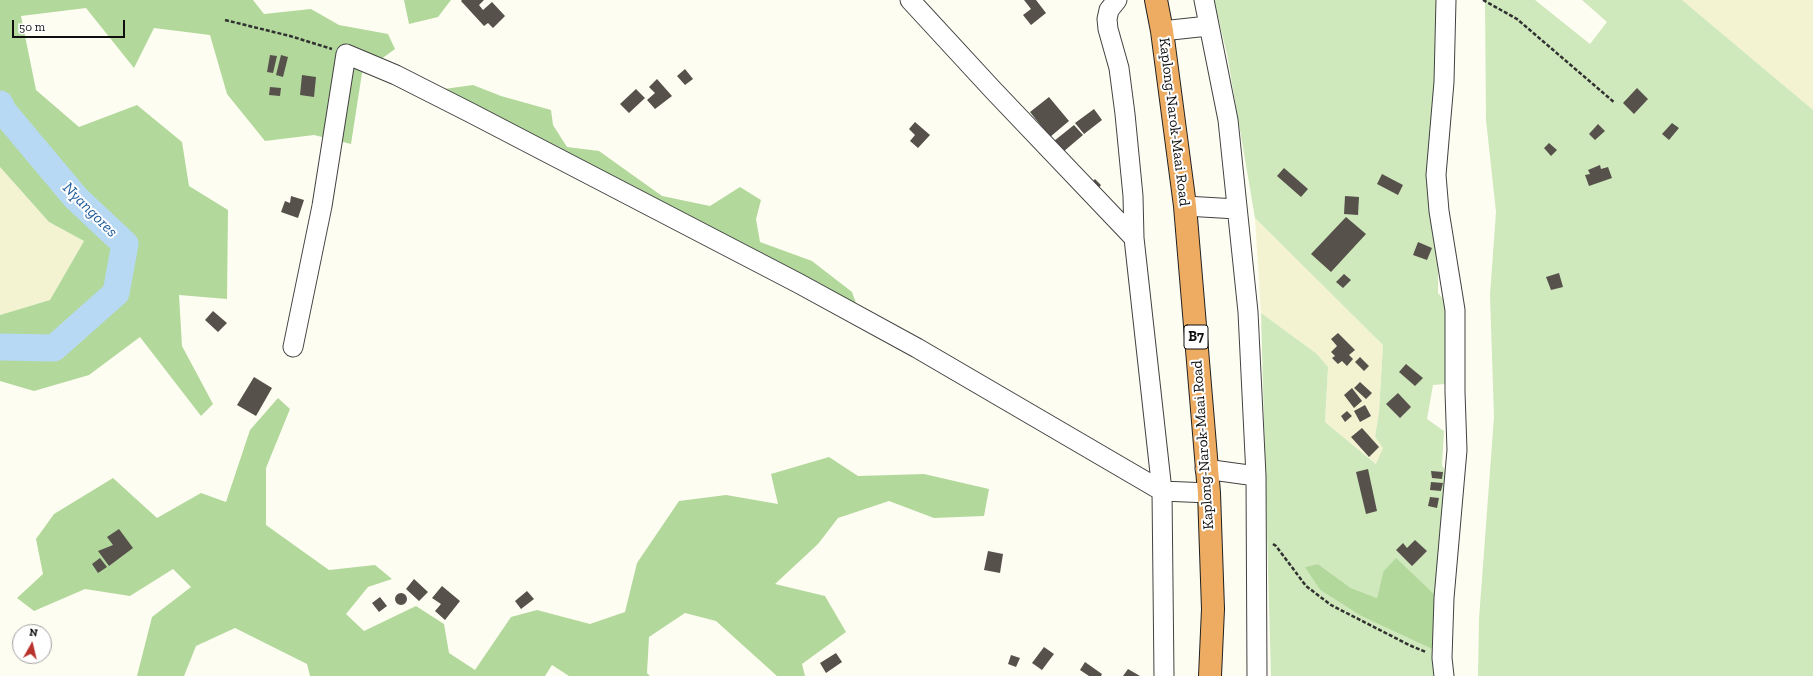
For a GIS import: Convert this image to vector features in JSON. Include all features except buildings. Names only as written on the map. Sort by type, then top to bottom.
[{"type":"highway","name":"Kaplong-Narok-Maai Road","points":[[1156,0],[1162,31],[1186,206],[1208,493],[1213,610],[1210,676]]},
{"type":"street","points":[[910,0],[993,90],[1134,238]]},
{"type":"street","points":[[1117,0],[1109,10],[1107,19],[1108,29],[1119,68],[1125,114],[1133,196],[1134,238],[1162,491],[1164,676]]},
{"type":"street","points":[[1204,0],[1228,120],[1248,312],[1256,476],[1257,676]]},
{"type":"street","points":[[1443,667],[1444,598],[1457,450],[1455,310],[1439,212],[1436,175],[1444,82],[1446,0]]},
{"type":"street","points":[[1162,31],[1208,26]]},
{"type":"street","points":[[293,347],[322,206],[346,54],[396,75],[798,283],[917,348],[1162,491],[1208,493]]},
{"type":"street","points":[[1186,206],[1237,209]]},
{"type":"street","points":[[1206,469],[1256,476]]},
{"type":"path","points":[[1482,0],[1517,20],[1615,103]]},
{"type":"path","points":[[225,20],[290,36],[346,54]]},
{"type":"path","points":[[1256,537],[1276,546],[1306,586],[1331,605],[1409,645],[1443,667]]},
{"type":"green space","points":[[0,0],[253,0],[264,14],[311,9],[339,25],[388,34],[395,49],[362,73],[351,144],[314,135],[265,141],[227,94],[210,35],[154,28],[134,68],[86,8],[21,16],[36,90],[79,127],[137,105],[182,142],[189,186],[228,210],[227,299],[179,295],[182,346],[213,404],[201,416],[140,337],[89,375],[34,391],[0,381],[0,315],[50,300],[84,241],[49,222],[0,167]]},
{"type":"green space","points":[[404,0],[451,0],[438,17],[409,24]]},
{"type":"green space","points":[[1214,0],[1438,0],[1438,293],[1448,305],[1445,384],[1433,385],[1427,419],[1444,431],[1442,465],[1447,474],[1437,597],[1383,572],[1377,598],[1351,588],[1318,564],[1306,567],[1320,590],[1361,616],[1434,650],[1435,676],[1271,676],[1261,313],[1317,354],[1328,367],[1325,422],[1376,464],[1383,448],[1375,437],[1379,412],[1383,345],[1255,218],[1227,54]]},
{"type":"green space","points":[[1485,0],[1535,0],[1590,44],[1607,22],[1582,0],[1682,0],[1813,110],[1813,676],[1478,676],[1479,619],[1494,417],[1490,295],[1496,212],[1486,120]]},
{"type":"green space","points":[[1682,0],[1813,0],[1813,110]]},
{"type":"green space","points":[[473,85],[501,96],[551,110],[553,125],[567,147],[599,151],[662,196],[710,206],[740,187],[761,200],[756,219],[760,242],[812,261],[852,292],[858,309],[437,90]]},
{"type":"green space","points":[[0,167],[49,222],[84,241],[50,300],[0,315]]},
{"type":"green space","points":[[1255,218],[1383,345],[1379,412],[1375,437],[1383,448],[1377,464],[1325,422],[1328,367],[1317,354],[1261,313]]},
{"type":"green space","points":[[278,398],[290,409],[266,468],[266,525],[329,570],[375,565],[392,579],[368,587],[346,614],[364,631],[416,606],[444,624],[449,653],[475,670],[511,617],[537,610],[590,624],[625,612],[637,563],[679,501],[726,495],[778,504],[771,474],[829,457],[858,476],[924,474],[989,489],[984,516],[934,518],[889,501],[838,518],[818,544],[775,584],[825,596],[846,632],[802,664],[805,676],[777,676],[716,621],[685,613],[649,637],[647,673],[650,676],[569,676],[552,665],[545,676],[310,676],[307,664],[235,628],[196,646],[184,676],[137,676],[152,617],[191,587],[173,569],[130,596],[85,589],[34,611],[17,598],[43,574],[36,539],[54,514],[113,478],[157,518],[201,493],[226,502],[250,430]]},
{"type":"green space","points":[[1396,558],[1437,597],[1434,650],[1361,616],[1320,590],[1305,567],[1318,564],[1351,588],[1377,598],[1383,572]]},
{"type":"waterway","name":"Nyangores","points":[[0,104],[3,111],[76,198],[125,244],[116,293],[54,348],[0,347]]}]
